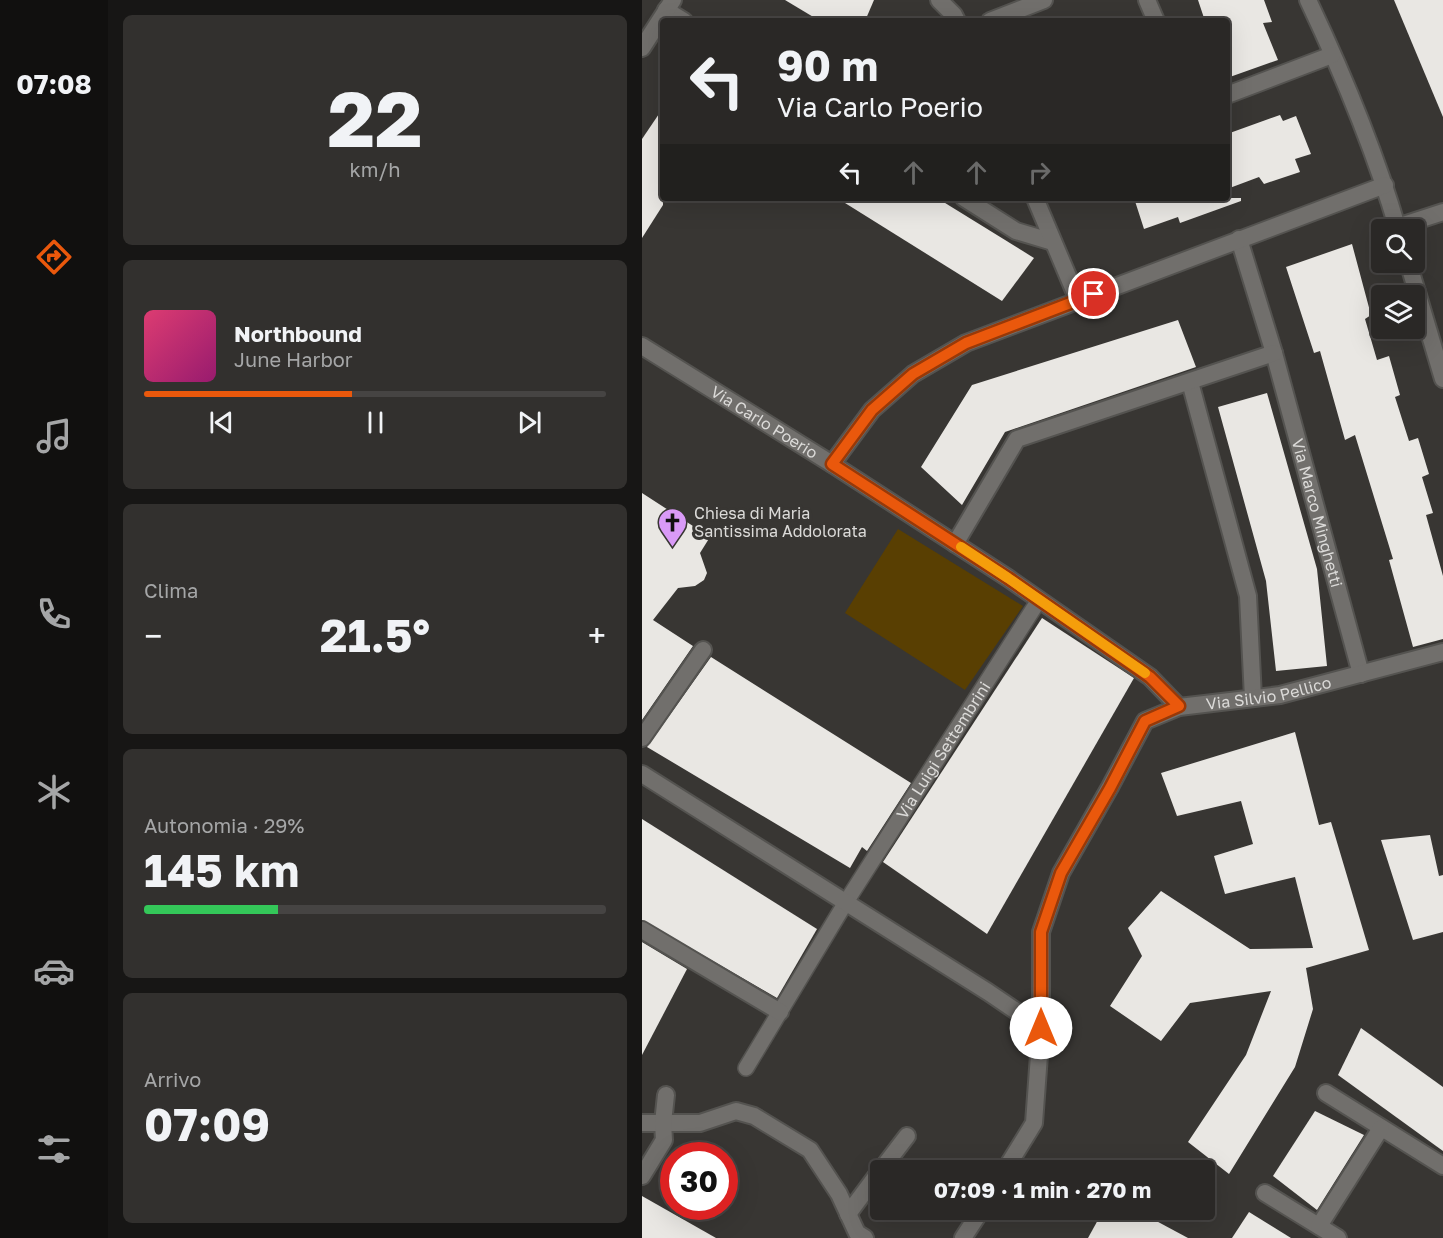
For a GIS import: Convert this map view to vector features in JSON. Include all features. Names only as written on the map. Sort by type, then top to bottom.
[{"type":"street","points":[[939,0],[956,18]]},
{"type":"street","points":[[998,18],[1044,0]]},
{"type":"street","points":[[1147,0],[1155,18]]},
{"type":"street","points":[[1308,0],[1385,185],[1395,219]]},
{"type":"street","points":[[662,18],[670,5],[681,18]]},
{"type":"street","points":[[642,48],[660,20]]},
{"type":"street","points":[[1230,94],[1332,55]]},
{"type":"street","points":[[832,464],[872,410],[913,374],[966,343],[1385,185]]},
{"type":"street","points":[[969,201],[1016,231],[1053,242]]},
{"type":"street","points":[[1036,201],[1078,300]]},
{"type":"street","points":[[1423,219],[1443,212]]},
{"type":"street","name":"Via Marco Minghetti","points":[[1239,239],[1274,353],[1361,674]]},
{"type":"street","points":[[1411,273],[1443,379]]},
{"type":"street","name":"Via Carlo Poerio","points":[[642,346],[832,464],[1039,600],[1150,677],[1179,706]]},
{"type":"street","points":[[955,544],[1017,439],[1274,353]]},
{"type":"street","points":[[1190,382],[1248,596],[1253,698]]},
{"type":"street","points":[[642,738],[703,650]]},
{"type":"street","name":"Via Silvio Pellico","points":[[1011,1160],[1034,1123],[1041,1028],[1041,932],[1061,873],[1145,721],[1179,706],[1280,695],[1443,652]]},
{"type":"street","points":[[642,774],[988,992],[1041,1028]]},
{"type":"street","points":[[642,930],[780,1012]]},
{"type":"street","points":[[1326,1093],[1443,1166]]},
{"type":"street","points":[[642,1176],[664,1140],[666,1095]]},
{"type":"street","points":[[642,1123],[700,1123],[736,1111],[754,1116],[810,1150],[839,1194],[856,1233],[864,1238]]},
{"type":"street","points":[[1319,1226],[1382,1128]]},
{"type":"street","points":[[889,1160],[907,1136]]},
{"type":"street","points":[[848,1214],[870,1185]]},
{"type":"street","points":[[1265,1192],[1338,1238]]},
{"type":"street","points":[[963,1238],[975,1220]]},
{"type":"lane","name":"Via Luigi Settembrini","points":[[746,1068],[846,902],[1039,600]]},
{"type":"shaded area","points":[[898,529],[1023,606],[965,690],[845,613]]},
{"type":"building","points":[[785,0],[874,0],[866,18],[815,18]]},
{"type":"building","points":[[1198,0],[1264,0],[1272,22],[1263,23],[1278,60],[1230,77],[1230,18],[1204,18]]},
{"type":"building","points":[[1394,0],[1443,0],[1443,117]]},
{"type":"building","points":[[660,112],[660,201],[663,201],[663,205],[642,238],[642,139]]},
{"type":"building","points":[[1280,115],[1283,121],[1296,116],[1311,154],[1295,159],[1300,172],[1264,184],[1259,177],[1230,188],[1230,133]]},
{"type":"building","points":[[1230,198],[1241,198],[1241,201],[1180,223],[1178,217],[1144,229],[1135,201],[1230,201]]},
{"type":"building","points":[[842,201],[942,201],[1034,258],[1002,301]]},
{"type":"building","points":[[1352,244],[1371,315],[1365,319],[1377,360],[1389,356],[1400,395],[1395,397],[1409,441],[1418,438],[1429,474],[1422,477],[1433,513],[1426,515],[1443,576],[1443,639],[1413,647],[1389,560],[1393,559],[1355,435],[1345,440],[1320,351],[1314,353],[1286,267]]},
{"type":"building","points":[[1178,320],[1196,367],[1005,432],[962,505],[921,467],[972,385]]},
{"type":"building","points":[[1267,393],[1317,569],[1327,666],[1276,671],[1266,581],[1218,407]]},
{"type":"building","name":"Chiesa di Maria Santissima Addolorata","points":[[642,493],[710,537],[700,553],[707,573],[704,580],[695,586],[678,588],[653,620],[693,646],[642,720]]},
{"type":"building","points":[[1042,618],[1134,678],[987,934],[883,862]]},
{"type":"building","points":[[711,657],[911,783],[867,851],[862,847],[850,868],[647,747]]},
{"type":"building","points":[[1295,732],[1319,825],[1331,822],[1369,950],[1306,968],[1313,1009],[1295,1067],[1229,1174],[1215,1163],[1215,1160],[1211,1160],[1188,1142],[1246,1055],[1271,991],[1190,1003],[1161,1041],[1110,1006],[1142,956],[1128,928],[1161,891],[1250,949],[1313,948],[1295,877],[1225,894],[1214,856],[1253,844],[1241,801],[1177,816],[1161,773]]},
{"type":"building","points":[[642,819],[817,929],[777,998],[642,920]]},
{"type":"building","points":[[1430,835],[1439,876],[1443,875],[1443,932],[1413,940],[1381,840]]},
{"type":"building","points":[[642,942],[687,969],[642,1055]]},
{"type":"building","points":[[1361,1028],[1443,1087],[1443,1151],[1338,1075]]},
{"type":"building","points":[[1315,1111],[1364,1135],[1317,1210],[1273,1176]]},
{"type":"building","points":[[642,1196],[660,1206],[660,1220],[684,1220],[716,1238],[642,1238]]},
{"type":"building","points":[[1249,1212],[1291,1238],[1232,1238]]},
{"type":"building","points":[[1098,1220],[1154,1220],[1188,1238],[1088,1238]]},
{"type":"slow traffic","points":[[961,547],[1145,673]]},
{"type":"place","name":"Chiesa di Maria Santissima Addolorata","points":[[673,548]]},
{"type":"route","points":[[1041,1028],[1041,932],[1061,873],[1145,721],[1179,706],[1150,677],[1008,578],[832,464],[872,410],[913,374],[966,343],[1094,294]]}]
